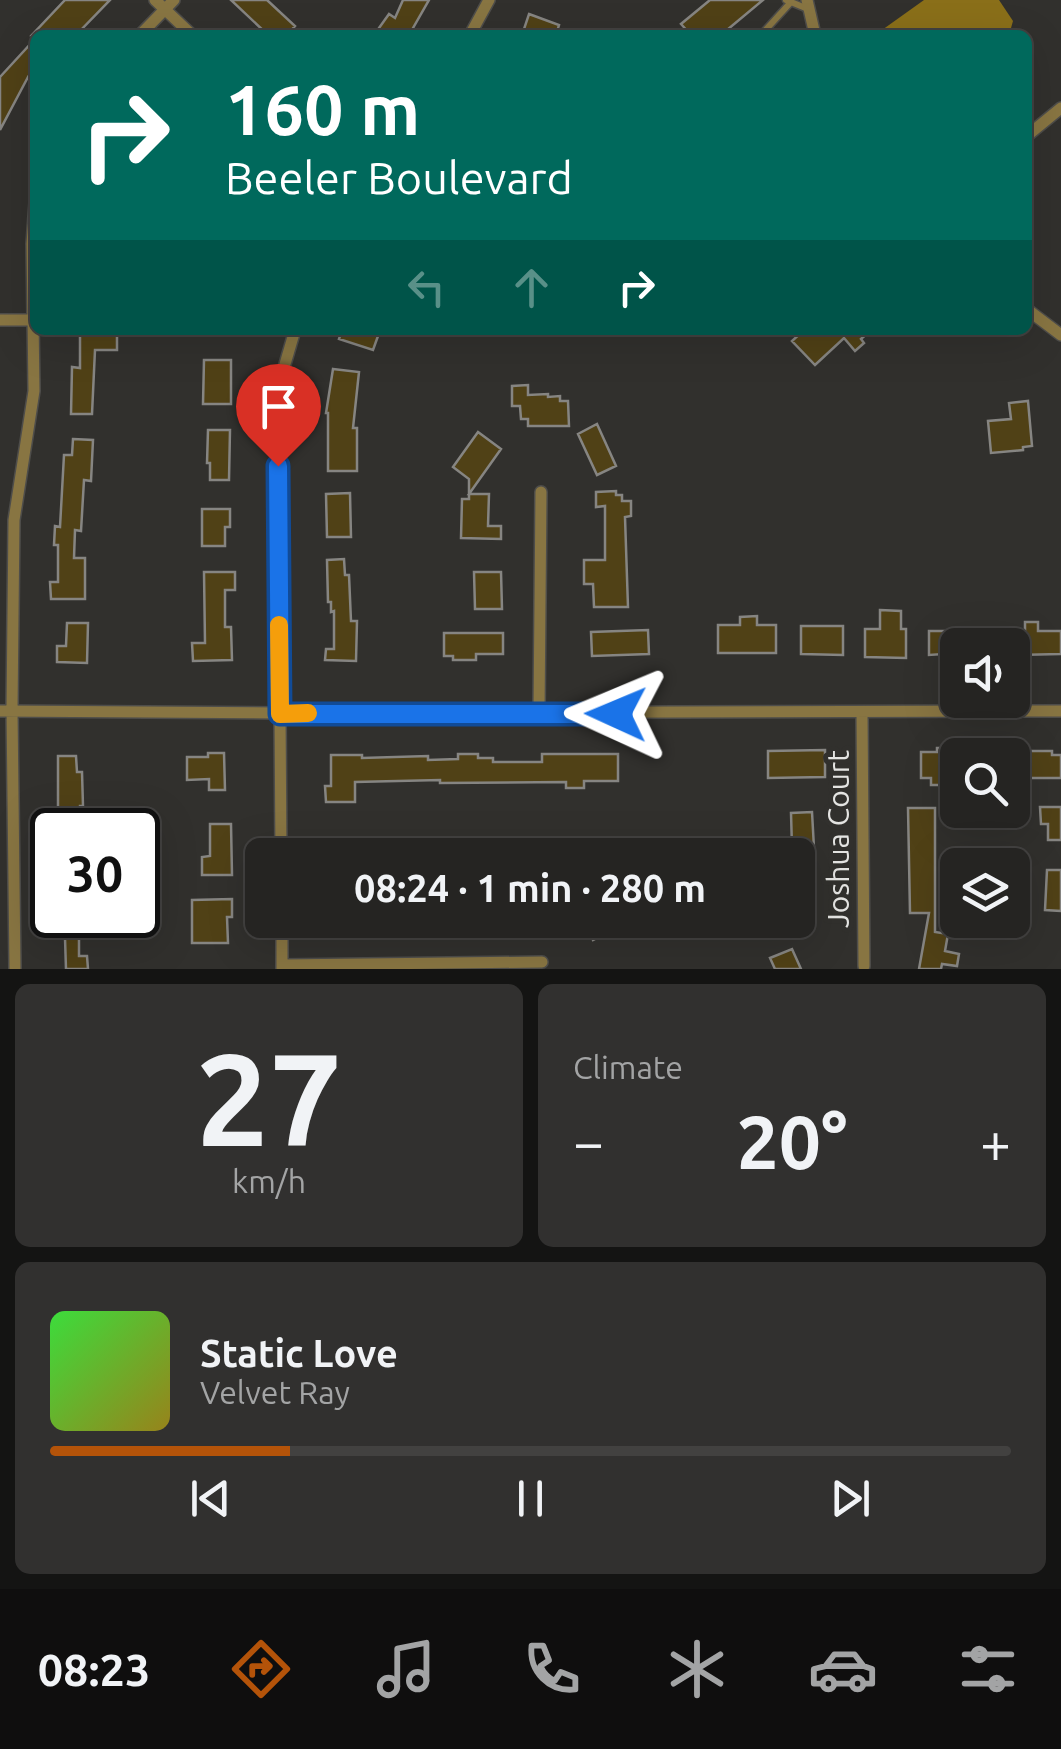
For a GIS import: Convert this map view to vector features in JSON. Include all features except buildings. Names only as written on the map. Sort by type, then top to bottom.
[{"type":"street","points":[[473,30],[489,0]]},
{"type":"street","points":[[144,30],[165,3],[188,30]]},
{"type":"street","points":[[808,4],[814,30]]},
{"type":"street","points":[[1032,132],[1061,108]]},
{"type":"street","points":[[1032,313],[1061,336]]},
{"type":"street","points":[[0,320],[30,320]]},
{"type":"street","points":[[15,969],[6,711],[14,520],[34,391],[33,335]]},
{"type":"street","points":[[281,838],[278,431],[284,371],[293,335]]},
{"type":"street","points":[[539,713],[540,492]]},
{"type":"street","points":[[6,711],[1061,711]]},
{"type":"street","name":"Joshua Court","points":[[862,712],[864,966]]},
{"type":"street","points":[[282,938],[282,967],[542,962]]},
{"type":"lane","points":[[765,30],[788,1],[808,4]]},
{"type":"shaded area","points":[[924,0],[999,0],[1013,21],[1010,30],[882,30]]},
{"type":"slow traffic","points":[[279,625],[280,714],[308,713]]},
{"type":"route","points":[[278,466],[280,714],[616,714]]}]
